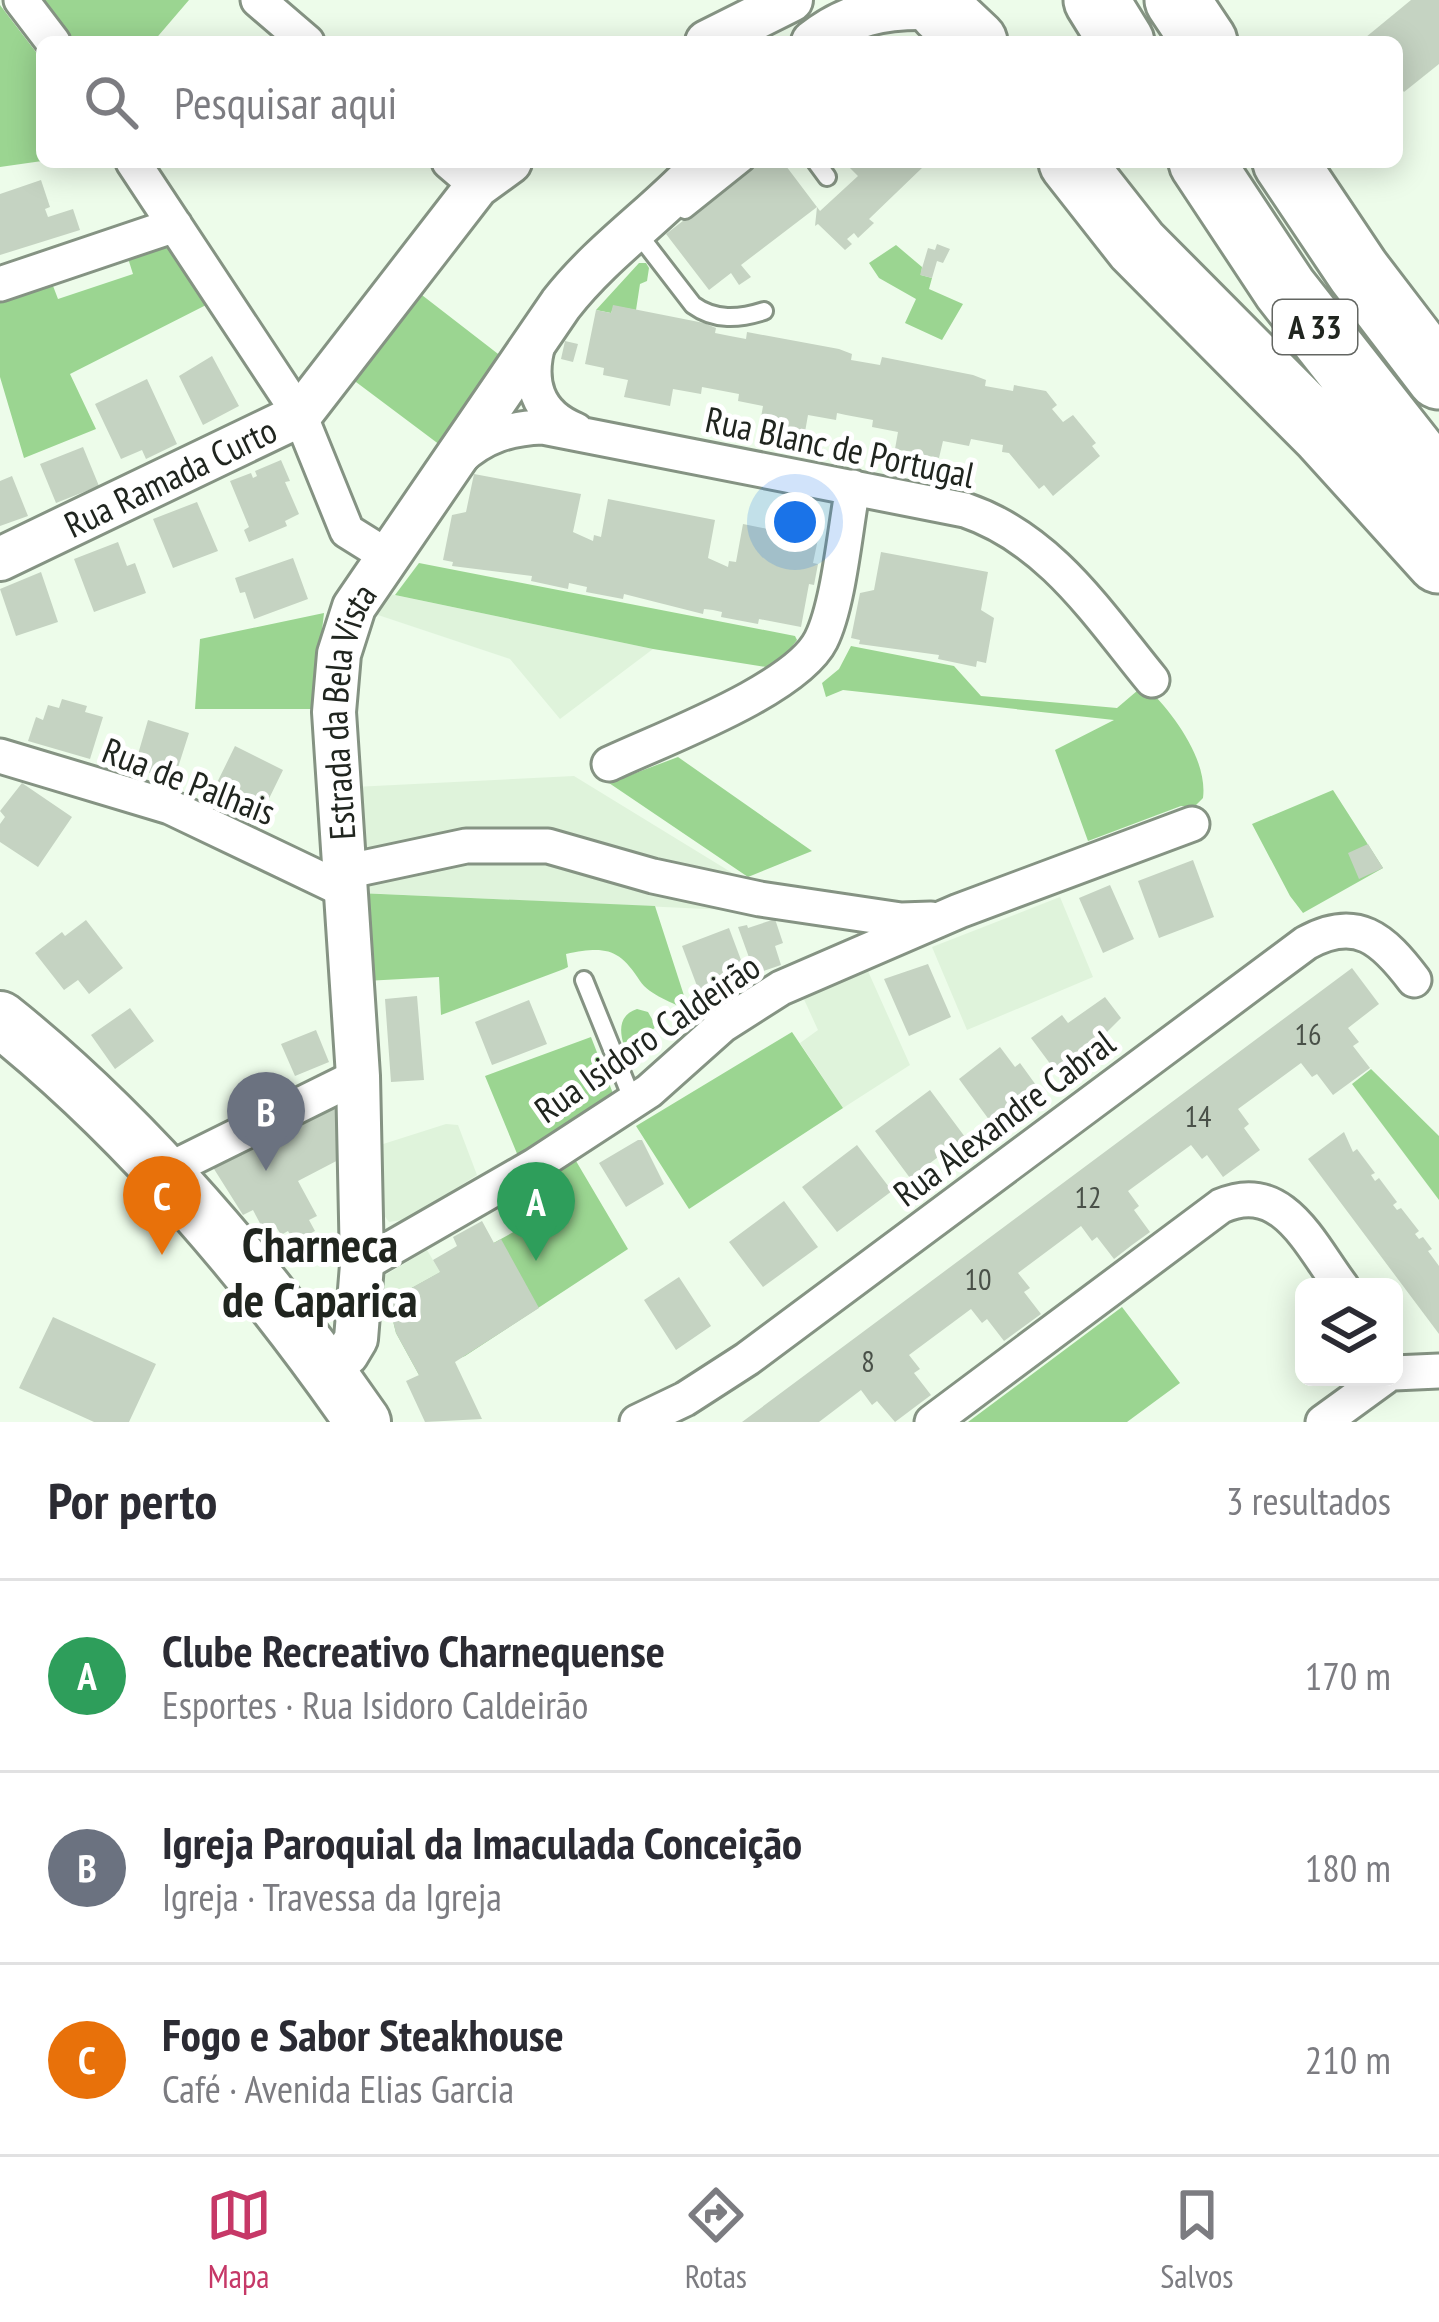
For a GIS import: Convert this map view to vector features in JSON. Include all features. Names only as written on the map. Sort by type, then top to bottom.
[{"type":"highway","points":[[1096,0],[1118,36]]},
{"type":"highway","points":[[1177,0],[1201,36]]},
{"type":"highway","points":[[1076,168],[1138,246],[1324,434],[1439,560]]},
{"type":"highway","name":"A 33","points":[[1205,168],[1285,289],[1439,485]]},
{"type":"highway","name":"A 33","points":[[1290,168],[1358,271],[1439,377]]},
{"type":"main road","points":[[0,1018],[111,1118],[162,1173],[237,1259],[363,1422]]},
{"type":"street","points":[[21,0],[48,36]]},
{"type":"street","points":[[258,0],[301,36]]},
{"type":"street","points":[[718,36],[791,0]]},
{"type":"street","points":[[823,36],[855,16],[898,7],[954,10]]},
{"type":"street","points":[[137,168],[300,415],[347,531],[387,556]]},
{"type":"street","name":"Estrada da Bela Vista","points":[[326,1371],[347,1354],[356,1339],[362,1265],[358,1076],[334,682],[344,631],[387,556],[580,279],[700,168]]},
{"type":"street","name":"Rua Ramada Curto","points":[[0,559],[300,415],[478,170]]},
{"type":"street","points":[[0,284],[175,225]]},
{"type":"street","name":"Rua Blanc de Portugal","points":[[541,334],[532,370],[540,401],[562,424],[589,435]]},
{"type":"street","name":"Rua Blanc de Portugal","points":[[454,464],[472,447],[506,431],[543,428],[965,510],[1024,538],[1058,566],[1152,680]]},
{"type":"street","points":[[609,764],[771,687],[809,657],[829,617],[853,487]]},
{"type":"street","name":"Rua de Palhais","points":[[0,756],[170,807],[345,882]]},
{"type":"street","name":"Rua Isidoro Caldeirão","points":[[362,1265],[534,1166],[633,1101],[723,1025],[764,998],[958,911],[1192,824]]},
{"type":"street","points":[[345,882],[466,846],[548,846],[653,876],[782,903],[901,920],[958,911]]},
{"type":"street","name":"Rua Alexandre Cabral","points":[[637,1422],[685,1399],[747,1359],[1306,943],[1336,931],[1369,935],[1384,944],[1414,980]]},
{"type":"street","points":[[162,1173],[358,1076]]},
{"type":"street","points":[[932,1422],[1221,1206],[1237,1199],[1276,1204],[1335,1278]]},
{"type":"street","points":[[1323,1422],[1378,1386]]},
{"type":"lane","points":[[738,168],[684,210],[647,220],[693,305],[704,313],[734,318],[764,310]]},
{"type":"lane","points":[[584,980],[633,1101]]},
{"type":"shaded area","points":[[385,593],[653,649],[560,719],[510,659],[375,614]]},
{"type":"shaded area","points":[[574,776],[734,874],[728,910],[362,893],[354,787]]},
{"type":"shaded area","points":[[1060,897],[1093,977],[967,1030],[932,947]]},
{"type":"shaded area","points":[[867,969],[910,1065],[843,1108],[800,1043],[818,1030],[802,995]]},
{"type":"shaded area","points":[[446,1124],[458,1125],[477,1175],[408,1219],[389,1222],[383,1214],[377,1146]]},
{"type":"shaded area","points":[[427,1250],[440,1272],[388,1301],[382,1277]]},
{"type":"green space","points":[[43,0],[189,0],[158,36],[70,36]]},
{"type":"green space","points":[[0,5],[36,52],[36,162],[0,167]]},
{"type":"green space","points":[[160,245],[175,252],[212,302],[70,374],[96,429],[24,458],[0,377],[0,294],[50,278],[58,299],[133,274],[126,252]]},
{"type":"green space","points":[[896,245],[922,267],[921,275],[932,278],[929,289],[963,304],[942,340],[905,323],[916,299],[879,278],[869,263]]},
{"type":"green space","points":[[639,263],[649,268],[647,281],[640,284],[636,310],[614,306],[611,313],[596,310]]},
{"type":"green space","points":[[418,292],[502,357],[444,448],[352,379]]},
{"type":"green space","points":[[419,563],[797,640],[777,666],[766,667],[653,649],[395,595]]},
{"type":"green space","points":[[324,613],[313,709],[195,709],[200,639]]},
{"type":"green space","points":[[851,646],[954,666],[981,696],[1117,708],[1144,685],[1166,708],[1194,752],[1203,798],[1194,807],[1181,806],[1088,841],[1055,750],[1114,720],[843,690],[826,697],[822,683],[839,669]]},
{"type":"green space","points":[[678,757],[812,851],[748,877],[609,783]]},
{"type":"green space","points":[[1333,790],[1383,868],[1303,913],[1252,824]]},
{"type":"green space","points":[[358,893],[655,906],[689,1011],[649,990],[618,956],[591,950],[566,954],[568,967],[564,969],[441,1015],[439,977],[365,981]]},
{"type":"green space","points":[[637,1009],[648,1012],[656,1026],[645,1039],[624,1046],[622,1024]]},
{"type":"green space","points":[[792,1032],[843,1108],[689,1209],[636,1126]]},
{"type":"green space","points":[[591,1037],[614,1096],[518,1156],[485,1076]]},
{"type":"green space","points":[[1371,1069],[1439,1136],[1439,1200],[1352,1084]]},
{"type":"green space","points":[[576,1161],[628,1249],[465,1356],[419,1375],[396,1333],[388,1301],[519,1229],[510,1199]]},
{"type":"green space","points":[[1122,1307],[1180,1383],[1127,1422],[968,1422]]},
{"type":"building","points":[[1411,0],[1439,0],[1439,64],[1404,92],[1403,36],[1367,36]]},
{"type":"building","points":[[751,168],[788,168],[817,207],[741,265],[751,277],[739,285],[731,273],[709,290],[666,234]]},
{"type":"building","points":[[850,168],[922,168],[869,219],[874,223],[858,238],[854,233],[847,239],[852,244],[845,250],[815,226],[817,207],[820,211],[858,176]]},
{"type":"building","points":[[41,180],[50,207],[45,209],[48,217],[73,209],[80,230],[0,255],[0,194]]},
{"type":"building","points":[[937,244],[950,249],[943,263],[937,261],[932,278],[920,275],[928,248],[935,250]]},
{"type":"building","points":[[613,305],[704,323],[716,328],[715,333],[730,336],[746,339],[747,332],[839,349],[852,354],[851,360],[880,365],[882,357],[973,375],[986,380],[985,386],[1046,391],[1057,405],[1052,409],[1063,422],[1073,415],[1096,443],[1092,446],[1100,456],[1053,496],[1044,485],[1039,489],[1009,453],[1002,452],[1003,445],[971,439],[969,446],[943,441],[939,458],[895,449],[898,432],[872,427],[873,420],[837,413],[836,420],[808,415],[805,432],[760,423],[763,406],[738,401],[739,394],[702,387],[701,394],[673,389],[670,406],[624,397],[628,380],[603,375],[604,368],[585,364],[596,310],[611,313]]},
{"type":"building","points":[[565,341],[578,344],[573,362],[561,359]]},
{"type":"building","points":[[212,356],[239,406],[203,425],[179,376]]},
{"type":"building","points":[[147,379],[177,444],[146,459],[142,450],[121,459],[95,404]]},
{"type":"building","points":[[83,447],[99,486],[56,503],[40,464]]},
{"type":"building","points":[[281,460],[299,514],[285,521],[287,526],[249,542],[244,530],[249,527],[230,481],[251,473],[253,478],[255,471]]},
{"type":"building","points":[[474,474],[581,494],[573,532],[593,541],[594,535],[601,537],[608,499],[715,520],[708,558],[728,567],[729,561],[736,562],[743,524],[818,539],[814,585],[809,584],[801,627],[759,619],[758,624],[721,617],[722,612],[713,610],[704,609],[703,614],[624,594],[623,599],[586,592],[587,587],[569,583],[568,589],[531,581],[532,576],[452,566],[453,562],[443,560],[452,515],[466,512]]},
{"type":"building","points":[[12,476],[28,516],[0,526],[0,481]]},
{"type":"building","points":[[197,502],[218,551],[173,568],[153,519]]},
{"type":"building","points":[[118,542],[127,566],[135,563],[146,593],[94,612],[74,559]]},
{"type":"building","points":[[881,552],[988,572],[981,610],[994,618],[986,663],[977,661],[976,667],[938,659],[939,655],[859,644],[860,640],[851,638],[860,593],[874,590]]},
{"type":"building","points":[[293,558],[308,599],[254,619],[235,578]]},
{"type":"building","points":[[41,572],[58,622],[16,636],[0,589]]},
{"type":"building","points":[[62,699],[87,706],[85,712],[103,717],[90,759],[28,741],[36,717],[43,720],[48,705],[59,708]]},
{"type":"building","points":[[148,720],[189,733],[174,780],[134,768]]},
{"type":"building","points":[[235,746],[283,770],[260,817],[211,795]]},
{"type":"building","points":[[22,783],[72,817],[38,867],[0,842],[5,817],[0,811]]},
{"type":"building","points":[[1368,844],[1383,868],[1359,879],[1348,853]]},
{"type":"building","points":[[1193,860],[1214,917],[1159,938],[1138,881]]},
{"type":"building","points":[[1110,885],[1134,939],[1103,953],[1079,898]]},
{"type":"building","points":[[775,919],[783,943],[775,946],[781,965],[755,974],[738,927]]},
{"type":"building","points":[[86,920],[123,968],[89,994],[78,980],[64,990],[35,953]]},
{"type":"building","points":[[729,928],[747,976],[700,994],[682,946]]},
{"type":"building","points":[[928,964],[951,1017],[909,1036],[884,979]]},
{"type":"building","points":[[1352,968],[1379,1004],[1348,1028],[1359,1042],[1353,1046],[1370,1068],[1333,1095],[1301,1063],[1238,1109],[1249,1124],[1244,1128],[1260,1150],[1223,1177],[1207,1155],[1202,1159],[1191,1145],[1128,1191],[1139,1206],[1134,1210],[1150,1232],[1114,1259],[1081,1226],[1018,1273],[1030,1288],[1024,1292],[1041,1314],[1004,1341],[987,1319],[982,1323],[971,1309],[909,1355],[920,1369],[914,1373],[931,1395],[895,1422],[861,1390],[819,1422],[742,1422]]},
{"type":"building","points":[[417,996],[424,1080],[391,1082],[385,999]]},
{"type":"building","points":[[1105,997],[1121,1018],[1083,1056],[1075,1053],[1054,1069],[1031,1038],[1062,1015],[1068,1023]]},
{"type":"building","points":[[529,1000],[547,1044],[492,1065],[475,1022]]},
{"type":"building","points":[[130,1008],[154,1041],[115,1069],[91,1035]]},
{"type":"building","points":[[316,1030],[329,1062],[295,1076],[281,1044]]},
{"type":"building","points":[[1000,1047],[1015,1067],[1020,1063],[1041,1092],[1009,1115],[1005,1110],[990,1121],[959,1079]]},
{"type":"building","points":[[930,1090],[965,1137],[910,1178],[875,1131]]},
{"type":"building","points":[[341,1092],[346,1125],[337,1130],[346,1156],[298,1181],[317,1216],[309,1220],[315,1231],[294,1242],[288,1231],[281,1235],[274,1223],[263,1229],[253,1210],[243,1215],[209,1161]]},
{"type":"building","points":[[1344,1132],[1353,1152],[1357,1149],[1375,1173],[1371,1175],[1375,1181],[1379,1178],[1397,1202],[1393,1205],[1419,1231],[1415,1234],[1432,1249],[1428,1251],[1439,1266],[1439,1334],[1403,1286],[1403,1278],[1397,1278],[1308,1159]]},
{"type":"building","points":[[638,1140],[664,1184],[626,1207],[599,1163]]},
{"type":"building","points":[[857,1145],[892,1191],[837,1232],[802,1187]]},
{"type":"building","points":[[510,1199],[516,1217],[504,1221],[499,1205]]},
{"type":"building","points":[[784,1201],[818,1247],[763,1287],[729,1242]]},
{"type":"building","points":[[482,1221],[494,1243],[501,1239],[539,1308],[455,1362],[482,1419],[425,1422],[406,1381],[419,1375],[396,1333],[388,1301],[440,1272],[433,1260],[457,1246],[453,1237]]},
{"type":"building","points":[[679,1277],[711,1326],[676,1350],[644,1300]]},
{"type":"building","points":[[53,1317],[156,1364],[129,1422],[94,1422],[19,1388]]},
{"type":"place","name":"Igreja Paroquial da Imaculada Conceição","points":[[266,1171]]},
{"type":"place","name":"Fogo e Sabor Steakhouse","points":[[162,1255]]},
{"type":"place","name":"Clube Recreativo Charnequense","points":[[536,1261]]},
{"type":"district","name":"Charneca de Caparica","points":[[320,1272]]}]
